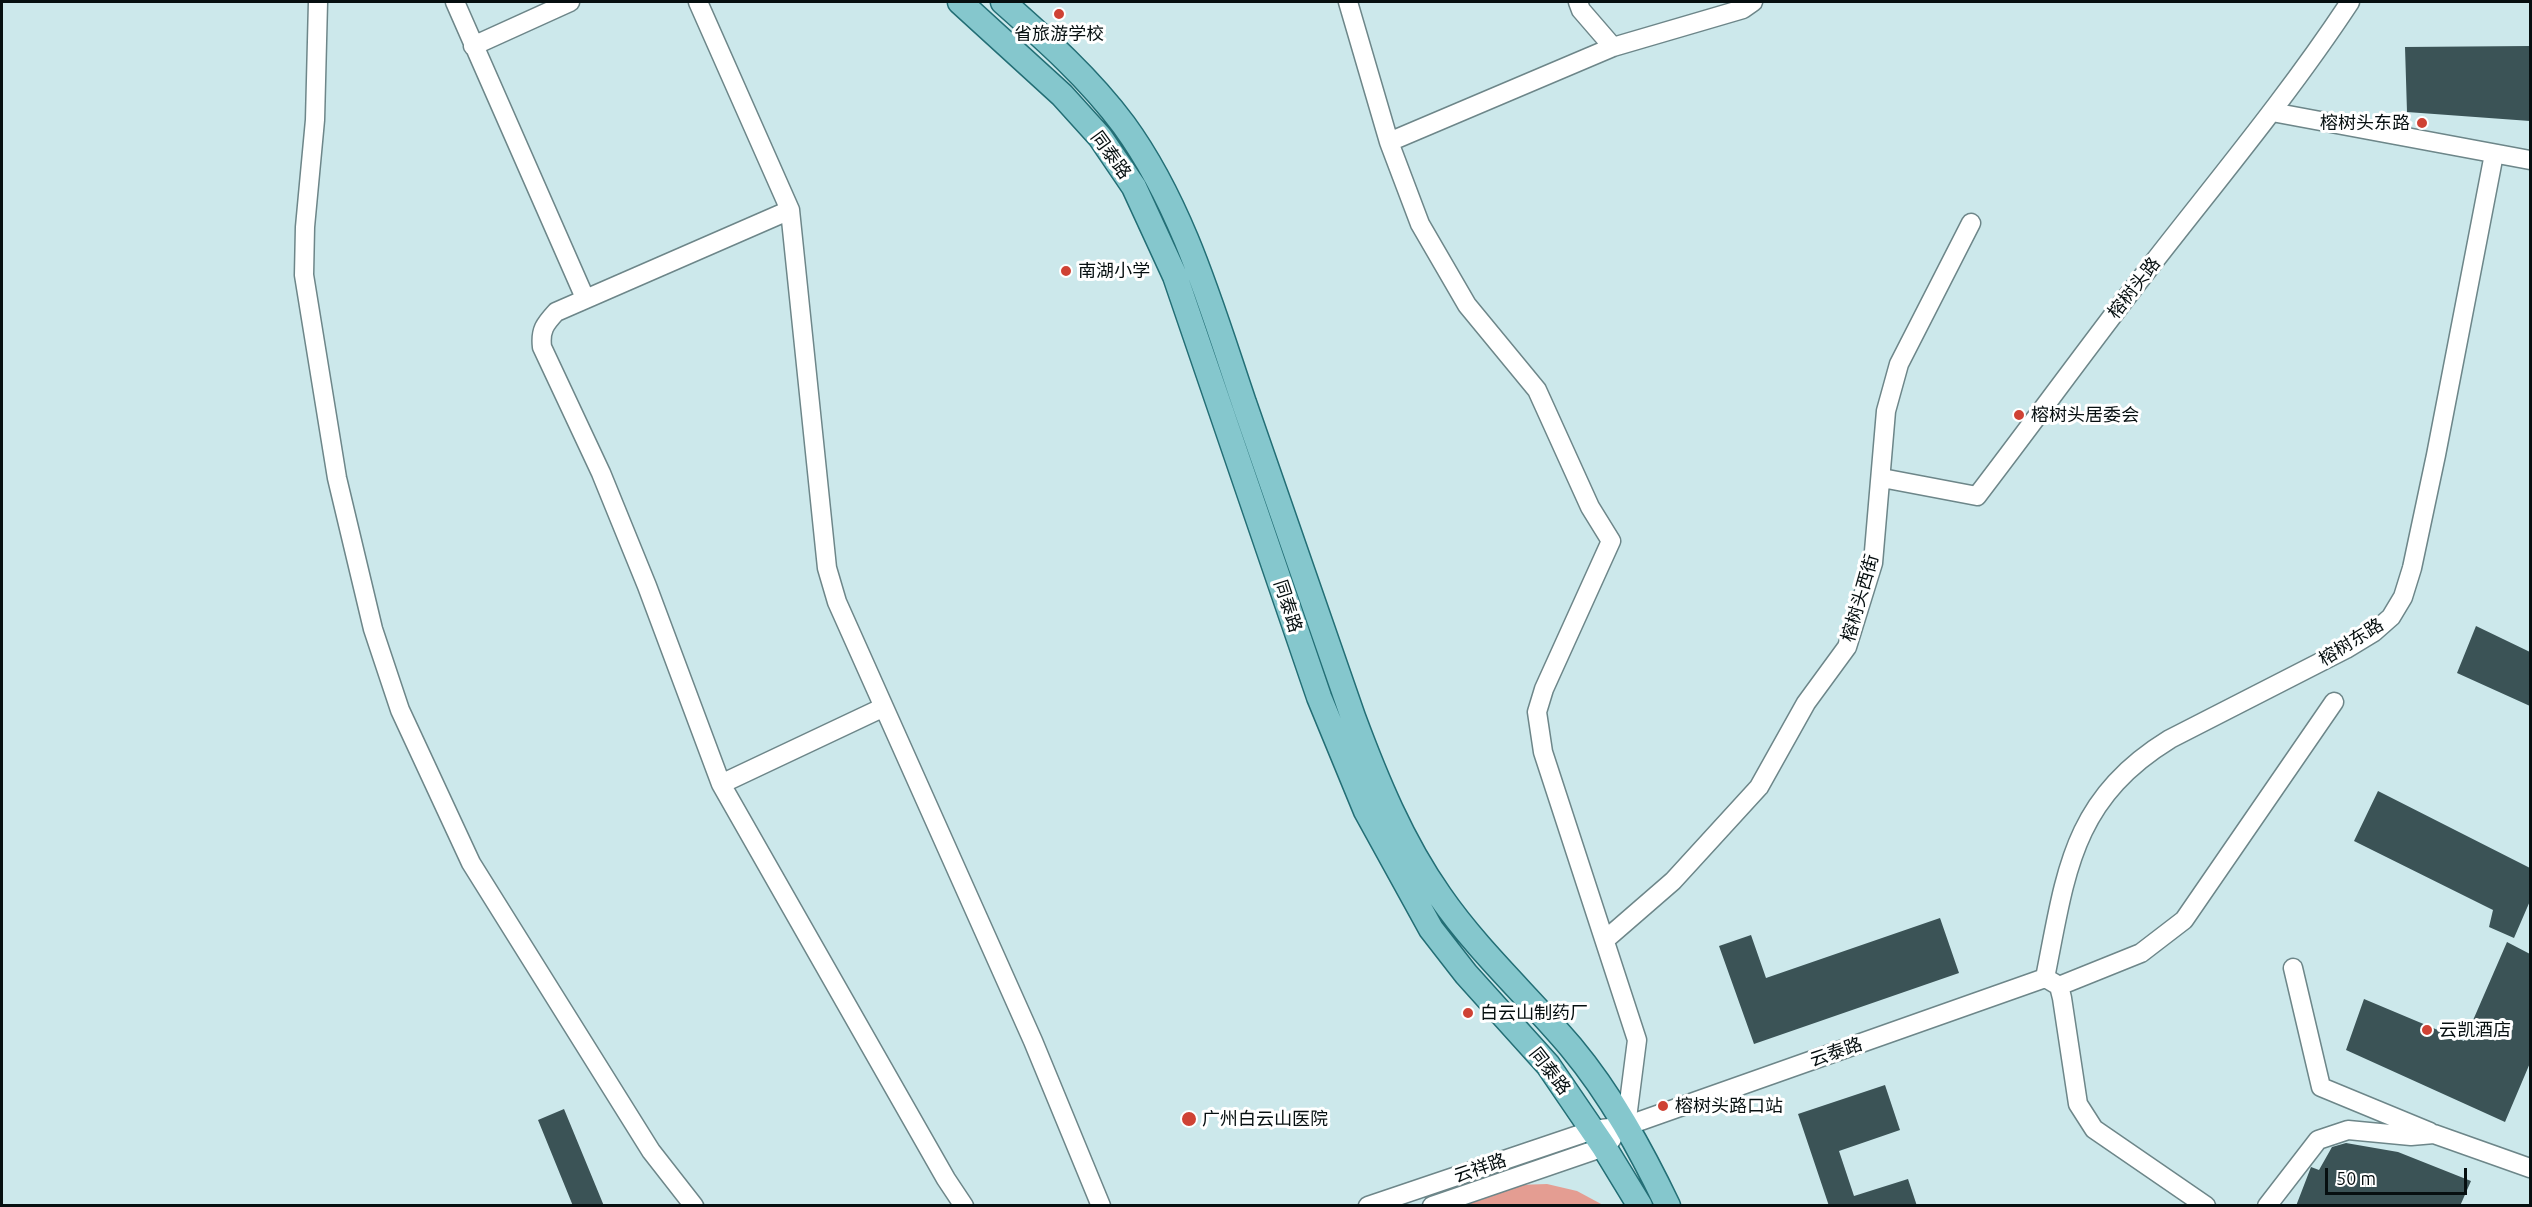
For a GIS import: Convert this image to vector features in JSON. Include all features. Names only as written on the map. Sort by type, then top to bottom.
[{"type":"main road","name":"同泰路","points":[[960,2],[1062,95],[1100,137],[1134,187],[1162,246],[1187,308],[1319,697],[1366,811],[1411,896],[1442,945],[1548,1065],[1598,1138],[1640,1206]]},
{"type":"main road","name":"同泰路","points":[[1003,2],[1070,63],[1103,98],[1140,150],[1179,224],[1216,321],[1353,717],[1387,802],[1411,848],[1457,921],[1576,1053],[1626,1126],[1668,1206]]},
{"type":"street","points":[[318,2],[315,120],[305,227],[304,275],[337,478],[373,629],[400,710],[471,862],[651,1151],[694,1206]]},
{"type":"street","points":[[455,2],[585,298]]},
{"type":"street","points":[[473,46],[570,2]]},
{"type":"street","points":[[698,2],[790,210],[827,568],[837,602],[882,708],[1033,1041],[1101,1206]]},
{"type":"street","points":[[1348,2],[1389,142],[1420,224],[1467,305],[1537,390],[1590,507],[1611,541],[1553,667],[1537,712],[1543,752],[1637,1040],[1626,1126]]},
{"type":"street","points":[[1578,2],[1581,10],[1614,47]]},
{"type":"street","points":[[1389,142],[1614,47],[1743,9],[1752,2]]},
{"type":"street","name":"榕树头路","points":[[1882,478],[1977,496],[2138,283],[2272,112],[2327,37],[2349,2]]},
{"type":"street","points":[[2272,112],[2530,160]]},
{"type":"street","name":"榕树东路","points":[[2052,982],[2066,875],[2089,818],[2106,792],[2143,756],[2170,739],[2346,649],[2374,632],[2391,617],[2403,597],[2412,568],[2432,478],[2494,154]]},
{"type":"street","points":[[790,210],[556,312],[544,324],[541,334],[542,347],[601,473],[647,586],[721,784],[946,1179],[964,1206]]},
{"type":"street","name":"榕树头西街","points":[[1605,940],[1673,881],[1759,787],[1806,703],[1847,647],[1873,563],[1886,411],[1899,364],[1971,223]]},
{"type":"street","name":"云泰路","points":[[1598,1138],[1626,1126],[2141,953],[2184,920],[2334,702]]},
{"type":"street","points":[[721,784],[882,708]]},
{"type":"street","points":[[2293,968],[2321,1087],[2434,1134],[2530,1168]]},
{"type":"street","points":[[2052,982],[2078,1104],[2094,1130],[2206,1206]]},
{"type":"street","points":[[2267,1206],[2318,1140],[2348,1130],[2411,1136],[2434,1134]]},
{"type":"street","name":"云祥路","points":[[1368,1206],[1598,1138]]},
{"type":"street","name":"云祥路","points":[[1432,1206],[1598,1138]]},
{"type":"shaded area","points":[[1547,1184],[1577,1191],[1603,1205],[1455,1206],[1517,1185]]},
{"type":"building","points":[[2530,46],[2530,121],[2407,112],[2405,47]]},
{"type":"building","points":[[2476,626],[2530,652],[2530,706],[2457,673]]},
{"type":"building","points":[[2378,791],[2530,868],[2530,901],[2514,938],[2489,927],[2493,910],[2354,841]]},
{"type":"building","points":[[1940,918],[1959,973],[1754,1044],[1719,946],[1751,935],[1766,978]]},
{"type":"building","points":[[2507,942],[2530,954],[2530,1063],[2505,1122],[2346,1050],[2364,999],[2464,1041]]},
{"type":"building","points":[[1885,1085],[1900,1130],[1839,1151],[1854,1196],[1908,1179],[1917,1206],[1829,1206],[1798,1114]]},
{"type":"building","points":[[564,1109],[604,1206],[573,1206],[538,1120]]},
{"type":"building","points":[[2346,1143],[2398,1152],[2471,1181],[2460,1206],[2296,1206],[2311,1167],[2319,1170],[2332,1147]]},
{"type":"place","name":"省旅游学校","points":[[1059,14]]},
{"type":"place","name":"榕树头东路","points":[[2422,123]]},
{"type":"place","name":"南湖小学","points":[[1066,271]]},
{"type":"place","name":"榕树头居委会","points":[[2019,415]]},
{"type":"place","name":"白云山制药厂","points":[[1468,1013]]},
{"type":"place","name":"云凯酒店","points":[[2427,1030]]},
{"type":"place","name":"榕树头路口站","points":[[1663,1106]]},
{"type":"place","name":"广州白云山医院","points":[[1189,1119]]}]
